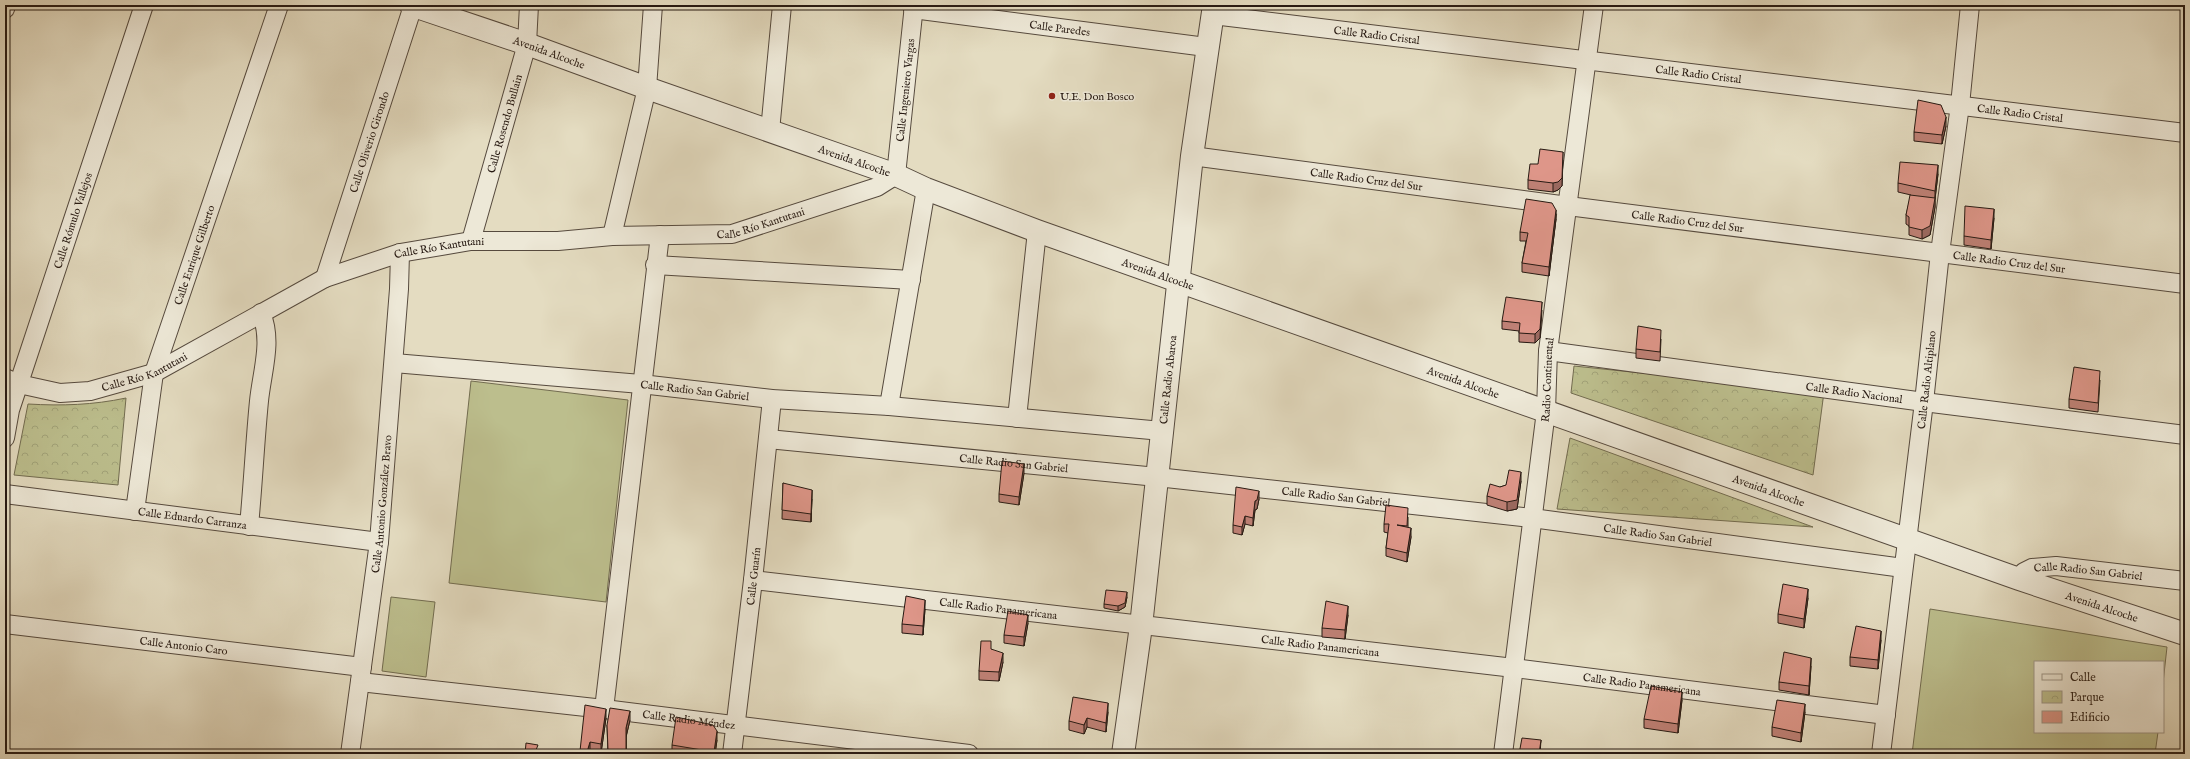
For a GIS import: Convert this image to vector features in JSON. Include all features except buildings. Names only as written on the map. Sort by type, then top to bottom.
[{"type":"street","points":[[5,9],[6,5]]},
{"type":"street","name":"Calle Rómulo Vallejos","points":[[5,438],[10,410],[12,381],[144,5]]},
{"type":"street","name":"Calle Enrique Gilberto","points":[[135,511],[154,374],[279,5]]},
{"type":"street","name":"Avenida Alcoche","points":[[412,5],[527,44],[647,88],[896,175],[926,189],[1037,231],[1906,539]]},
{"type":"street","name":"Calle Oliverio Girondo","points":[[325,278],[412,5]]},
{"type":"street","name":"Calle Rosendo Bullain","points":[[471,241],[527,44],[529,5]]},
{"type":"street","points":[[612,236],[647,88],[653,5]]},
{"type":"street","points":[[770,131],[782,5]]},
{"type":"street","name":"Radio Continental","points":[[1503,754],[1546,411],[1548,351],[1594,5]]},
{"type":"street","name":"Calle Radio Altiplano","points":[[1881,754],[1906,539],[1924,402],[1940,253],[1960,105],[1970,5]]},
{"type":"street","name":"Calle Paredes","points":[[914,7],[1206,47]]},
{"type":"street","name":"Calle Ingeniero Vargas","points":[[896,175],[914,7]]},
{"type":"street","name":"Calle Radio Cristal","points":[[1213,10],[1586,60],[2185,133]]},
{"type":"street","name":"Calle Radio Abaroa","points":[[1123,754],[1141,626],[1177,280],[1192,156],[1206,47],[1213,10]]},
{"type":"street","name":"Calle Radio Cruz del Sur","points":[[1192,156],[1568,206],[2185,284]]},
{"type":"street","name":"Calle Río Kantutani","points":[[12,381],[60,393],[90,391],[154,374],[260,313],[325,278],[400,253],[471,241],[558,241],[612,236],[732,234],[877,187],[896,175]]},
{"type":"street","points":[[889,406],[926,189]]},
{"type":"street","points":[[1017,418],[1037,231]]},
{"type":"street","points":[[604,709],[655,265],[660,235]]},
{"type":"street","name":"Calle Antonio González Bravo","points":[[350,754],[379,542],[394,363],[400,253]]},
{"type":"street","points":[[655,265],[911,280]]},
{"type":"street","points":[[249,526],[259,400],[268,337],[265,324],[260,313]]},
{"type":"street","name":"Calle Radio Nacional","points":[[1548,351],[1924,402],[2185,435]]},
{"type":"street","name":"Calle Radio San Gabriel","points":[[394,363],[642,384],[772,399],[889,406],[1162,431]]},
{"type":"street","name":"Calle Guarín","points":[[732,754],[754,580],[772,399]]},
{"type":"street","name":"Calle Radio San Gabriel","points":[[768,439],[1157,477],[1532,518],[1903,568]]},
{"type":"street","name":"Calle Eduardo Carranza","points":[[5,494],[379,542]]},
{"type":"street","name":"Calle Radio San Gabriel","points":[[1906,539],[2019,580],[2024,572],[2032,568],[2056,566],[2185,581]]},
{"type":"street","name":"Calle Radio Panamericana","points":[[754,580],[1514,668],[1886,715]]},
{"type":"street","name":"Avenida Alcoche","points":[[2019,580],[2185,634]]},
{"type":"street","name":"Calle Antonio Caro","points":[[5,624],[361,674]]},
{"type":"street","name":"Calle Radio Méndez","points":[[361,674],[604,709],[969,754]]},
{"type":"green space","points":[[1574,366],[1824,392],[1813,475],[1571,393]]},
{"type":"green space","points":[[471,381],[628,400],[606,602],[449,583]]},
{"type":"green space","points":[[126,398],[118,485],[14,475],[28,404],[77,404]]},
{"type":"green space","points":[[1570,438],[1813,527],[1557,509]]},
{"type":"green space","points":[[391,597],[435,602],[426,677],[382,671]]},
{"type":"green space","points":[[1930,609],[2167,647],[2164,674],[2164,661],[2034,661],[2034,733],[2158,733],[2155,754],[1912,754]]},
{"type":"place","name":"U.E. Don Bosco","points":[[1052,96]]}]
